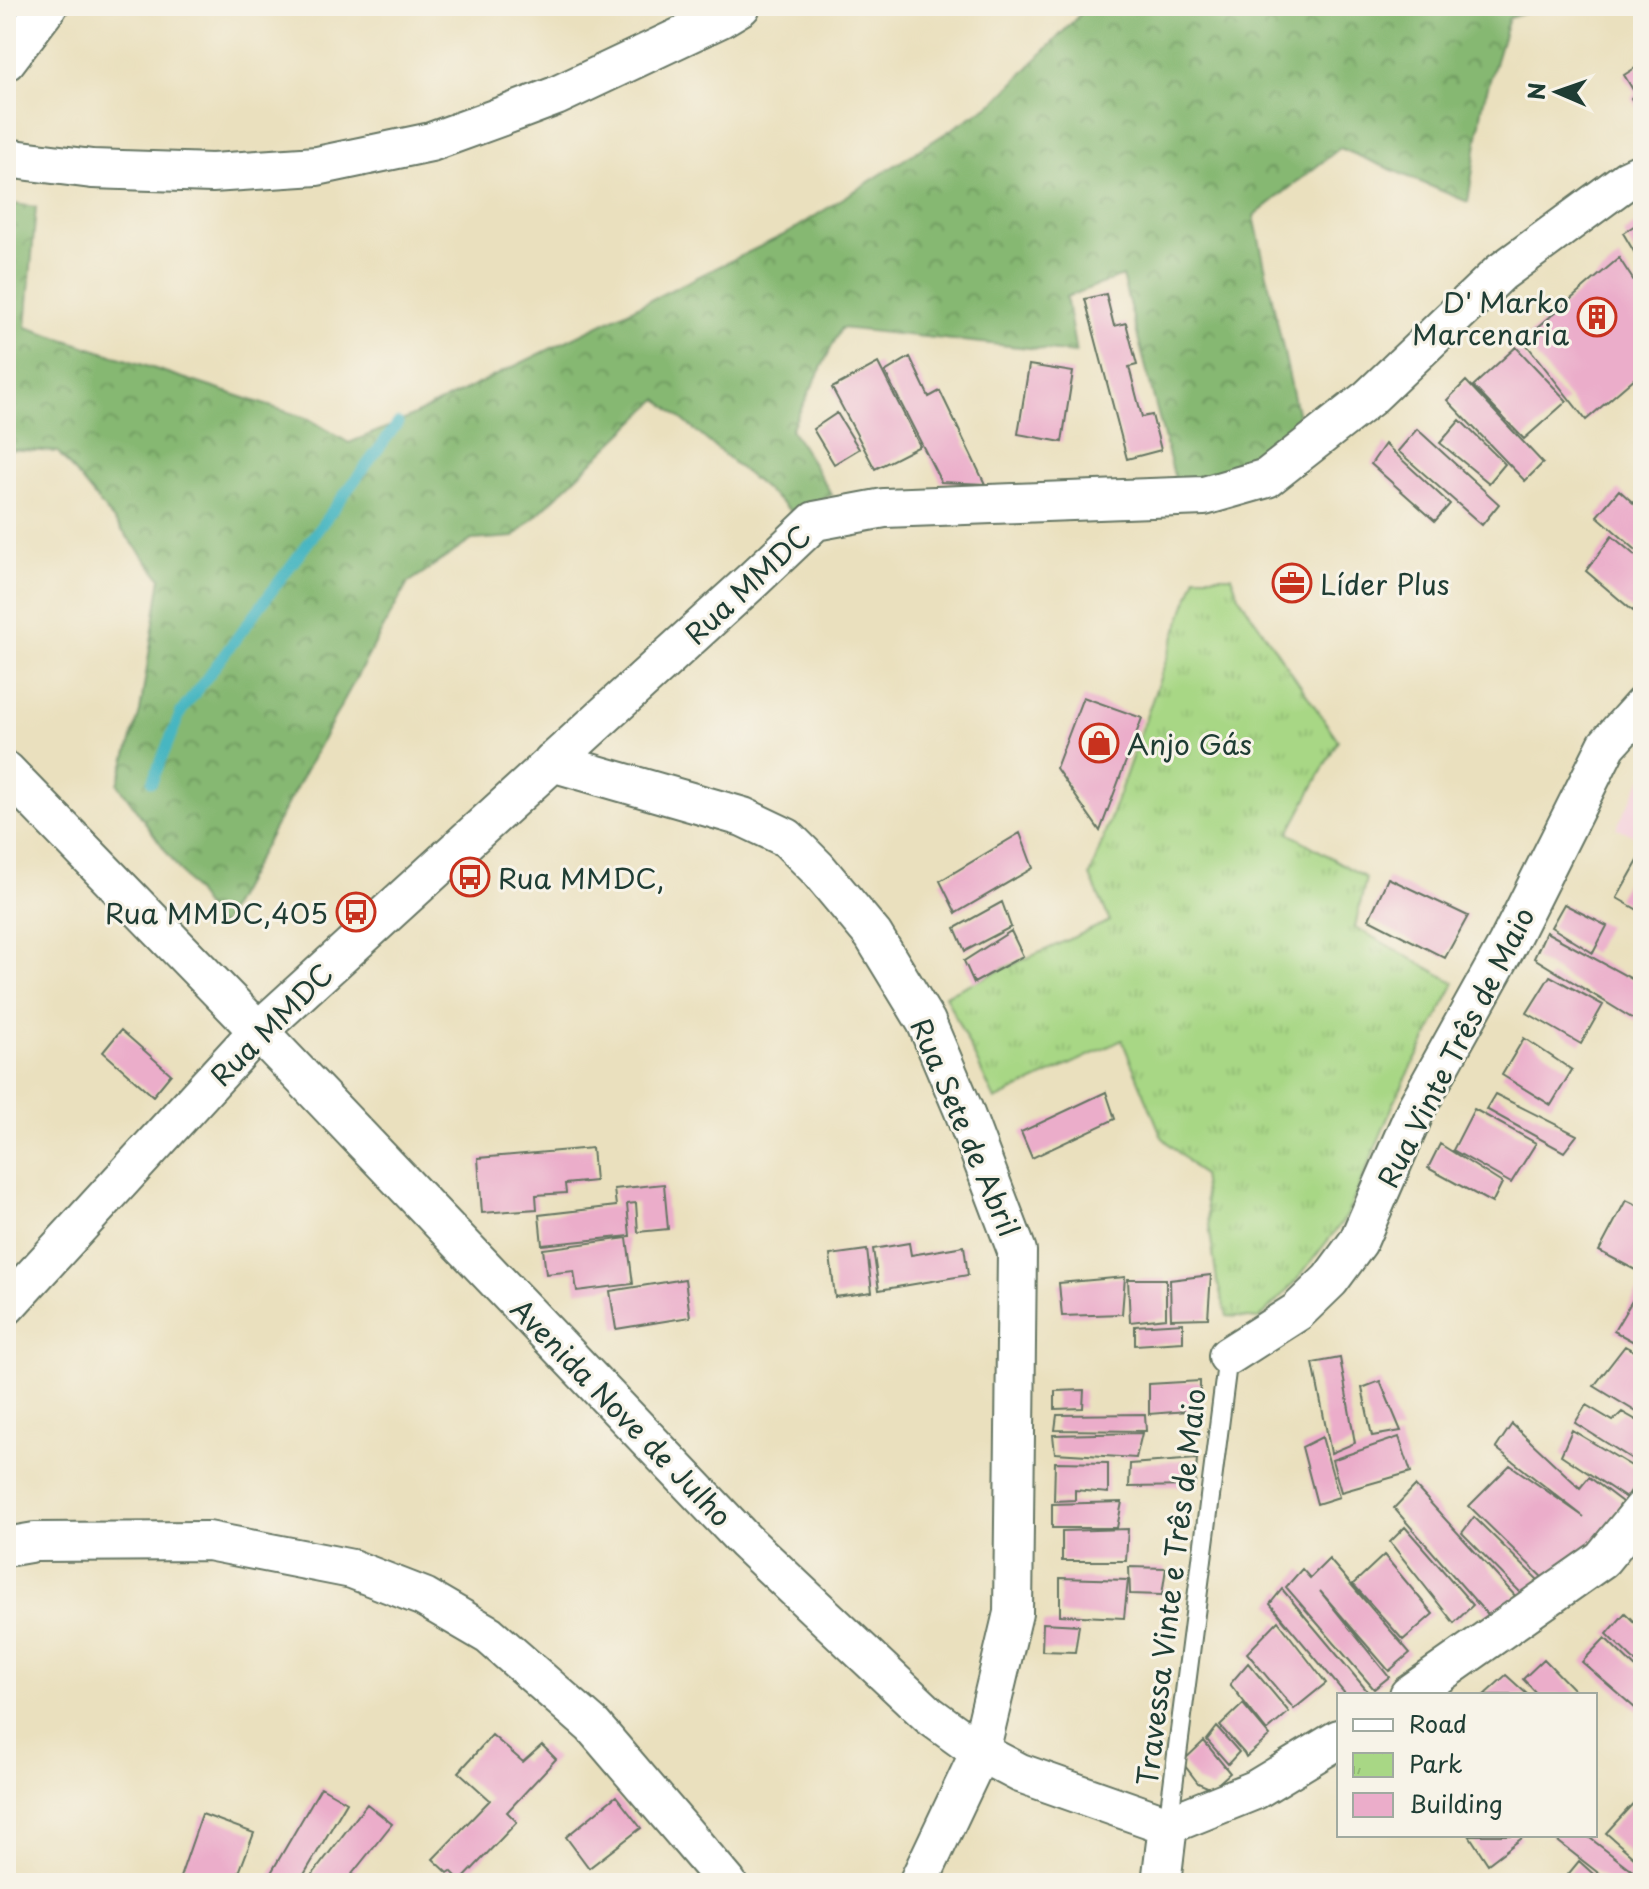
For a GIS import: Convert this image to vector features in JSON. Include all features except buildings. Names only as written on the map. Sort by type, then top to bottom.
[{"type":"street","points":[[6,61],[48,6]]},
{"type":"street","points":[[6,158],[92,169],[212,173],[317,166],[431,142],[556,96],[741,6]]},
{"type":"street","name":"Rua MMDC","points":[[6,1306],[258,1031],[815,521],[884,508],[1204,496],[1267,478],[1369,398],[1500,273],[1628,179],[1643,172]]},
{"type":"street","name":"Rua Vinte Três de Maio","points":[[1228,1356],[1297,1312],[1330,1280],[1358,1242],[1416,1109],[1507,945],[1607,745],[1643,705]]},
{"type":"street","name":"Rua Sete de Abril","points":[[552,762],[743,817],[787,838],[817,868],[873,935],[926,1022],[1017,1251],[1013,1613],[980,1752],[918,1883]]},
{"type":"street","name":"Avenida Nove de Julho","points":[[6,771],[745,1541],[929,1715],[980,1752],[1020,1773],[1168,1825]]},
{"type":"street","points":[[1412,1693],[1602,1559],[1643,1509]]},
{"type":"street","points":[[6,1547],[35,1542],[208,1541],[352,1569],[424,1597],[489,1635],[593,1726],[727,1883]]},
{"type":"street","points":[[1161,1883],[1168,1825],[1255,1790],[1337,1740]]},
{"type":"lane","name":"Travessa Vinte e Três de Maio","points":[[1168,1825],[1228,1356]]},
{"type":"shaded area","points":[[1643,777],[1643,839],[1616,828]]},
{"type":"green space","points":[[1088,6],[1545,6],[1509,18],[1483,103],[1468,202],[1340,148],[1254,216],[1300,426],[1207,479],[1176,483],[1122,276],[1066,297],[1076,353],[841,328],[791,429],[832,495],[792,512],[658,399],[514,537],[472,540],[408,583],[220,927],[118,784],[140,712],[161,578],[58,452],[6,449],[6,203],[36,207],[26,327],[309,419],[349,443],[398,423],[790,232],[996,101]]},
{"type":"green space","points":[[1196,576],[1231,576],[1240,598],[1338,740],[1289,833],[1366,878],[1355,927],[1455,983],[1396,1098],[1347,1216],[1295,1282],[1259,1319],[1227,1316],[1217,1281],[1202,1175],[1162,1137],[1122,1040],[995,1100],[945,995],[1110,921],[1090,876]]},
{"type":"waterway","points":[[152,782],[181,712],[398,423]]},
{"type":"place","name":"D' Marko Marcenaria","points":[[1597,317]]},
{"type":"place","name":"Líder Plus","points":[[1292,583]]},
{"type":"place","name":"Anjo Gás","points":[[1099,743]]},
{"type":"place","name":"Rua MMDC,","points":[[470,877]]},
{"type":"place","name":"Rua MMDC,405","points":[[356,912]]}]
